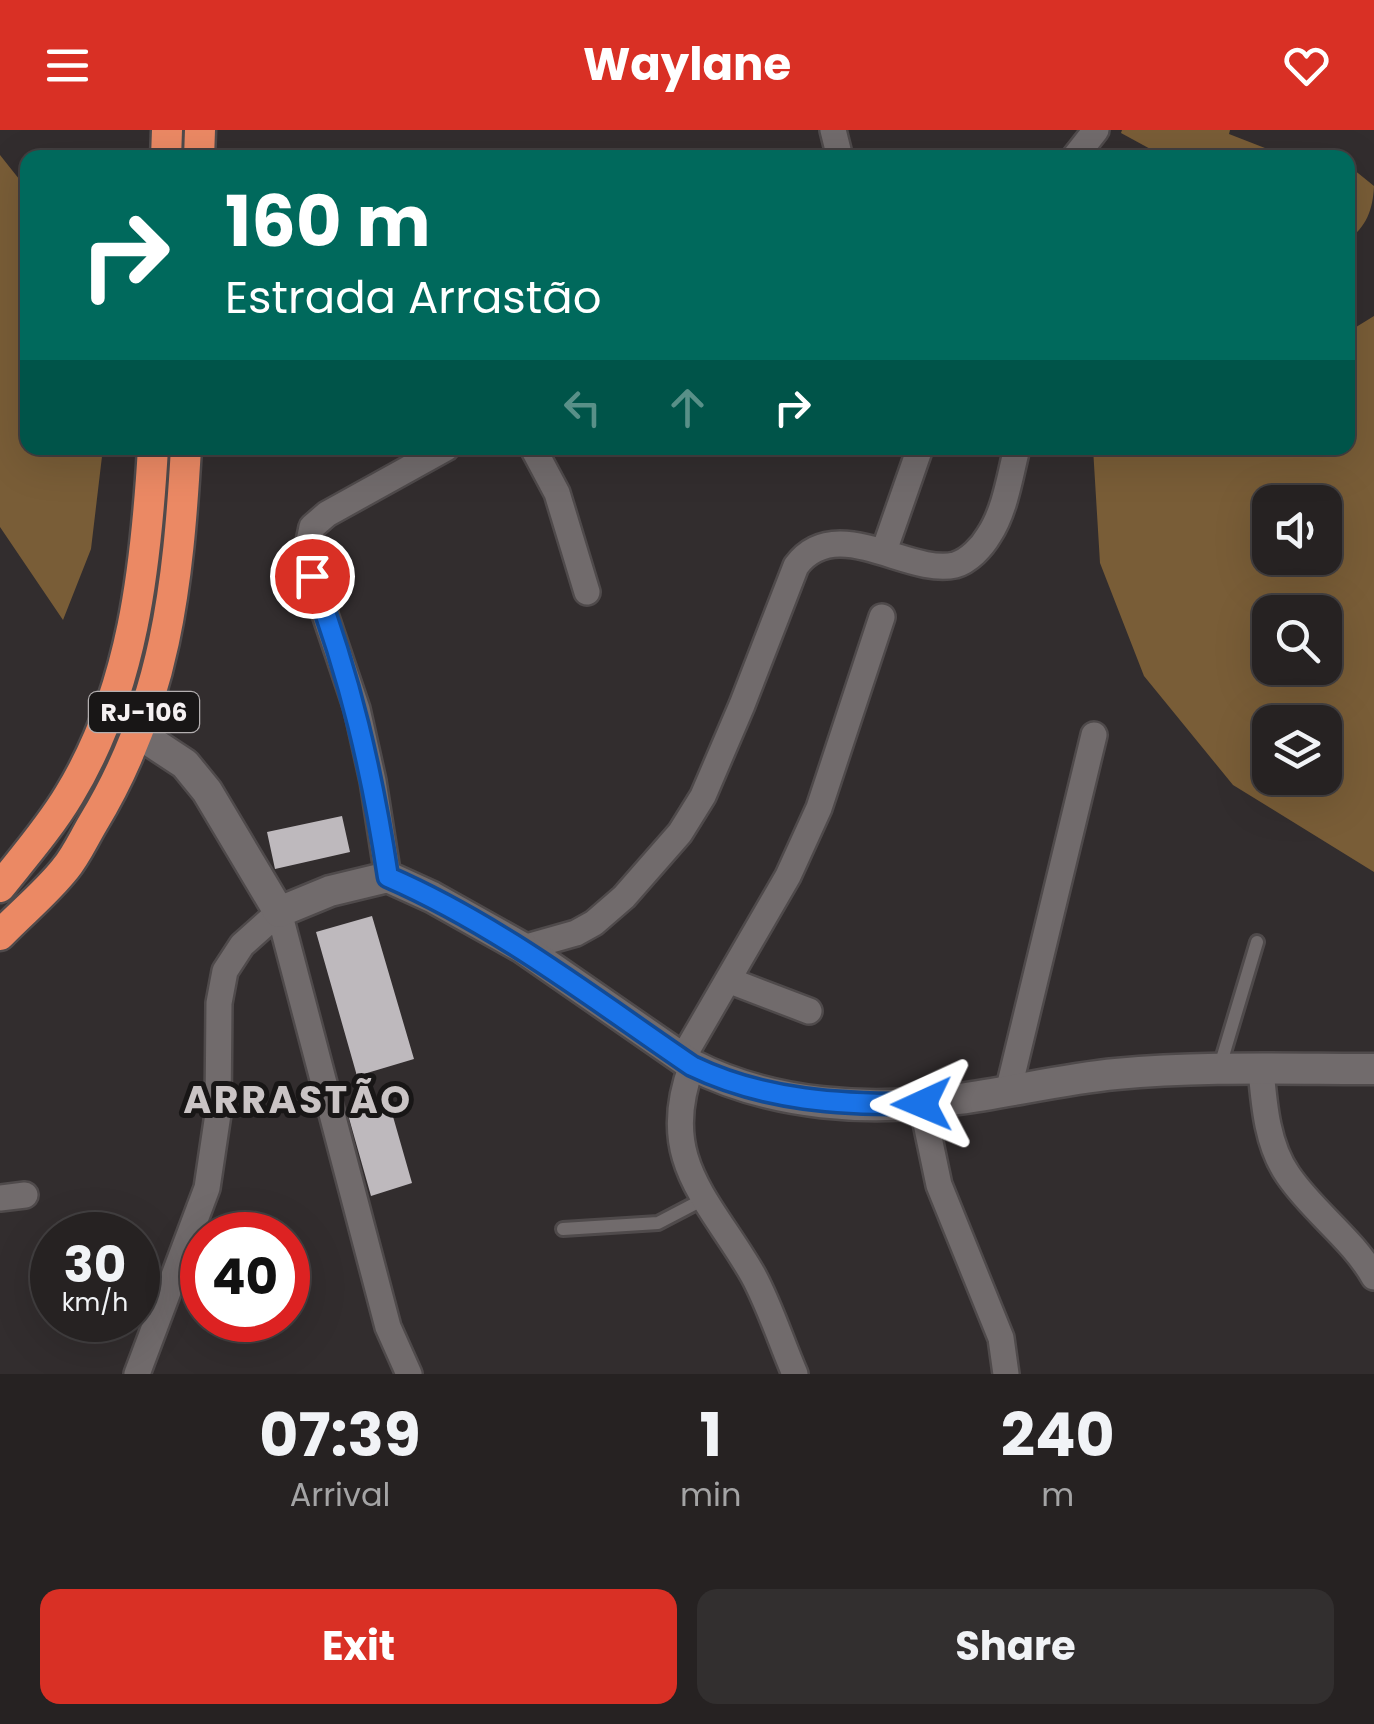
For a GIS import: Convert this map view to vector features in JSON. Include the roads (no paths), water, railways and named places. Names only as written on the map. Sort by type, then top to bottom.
[{"type":"highway","name":"RJ-106","points":[[0,887],[69,796],[106,723],[130,644],[148,531],[152,455]]},
{"type":"highway","name":"RJ-106","points":[[0,934],[66,869],[108,798],[138,733],[166,646],[181,541],[186,455]]},
{"type":"street","points":[[1080,150],[1096,130]]},
{"type":"street","points":[[388,877],[361,727],[312,576],[308,537],[312,526],[326,514],[433,455]]},
{"type":"street","points":[[537,455],[556,493],[587,592]]},
{"type":"street","points":[[884,552],[918,455]]},
{"type":"street","points":[[523,948],[576,934],[594,924],[624,897],[680,834],[702,796],[796,566],[809,550],[834,544],[954,565],[971,557],[990,534],[1015,455]]},
{"type":"street","points":[[795,1374],[755,1278],[702,1200],[683,1151],[678,1119],[687,1062],[728,980],[788,876],[819,808],[882,616]]},
{"type":"street","points":[[138,733],[185,764],[207,790],[279,912],[388,1327],[403,1370]]},
{"type":"street","points":[[1008,1092],[1094,735]]},
{"type":"street","points":[[137,1374],[207,1188],[218,1114],[219,1003],[225,971],[242,945],[279,912],[330,891],[388,877],[523,948],[687,1062],[721,1080],[804,1100],[922,1104],[1088,1077],[1220,1069],[1374,1069]]},
{"type":"street","points":[[728,980],[809,1011]]},
{"type":"street","points":[[1261,1070],[1274,1148],[1287,1175],[1364,1259],[1374,1277]]},
{"type":"street","points":[[922,1104],[939,1185],[1001,1338],[1006,1374]]},
{"type":"lane","points":[[1220,1069],[1257,942]]},
{"type":"lane","points":[[563,1229],[658,1223],[702,1200]]},
{"type":"district","name":"ARRASTÃO","points":[[298,1099]]}]
